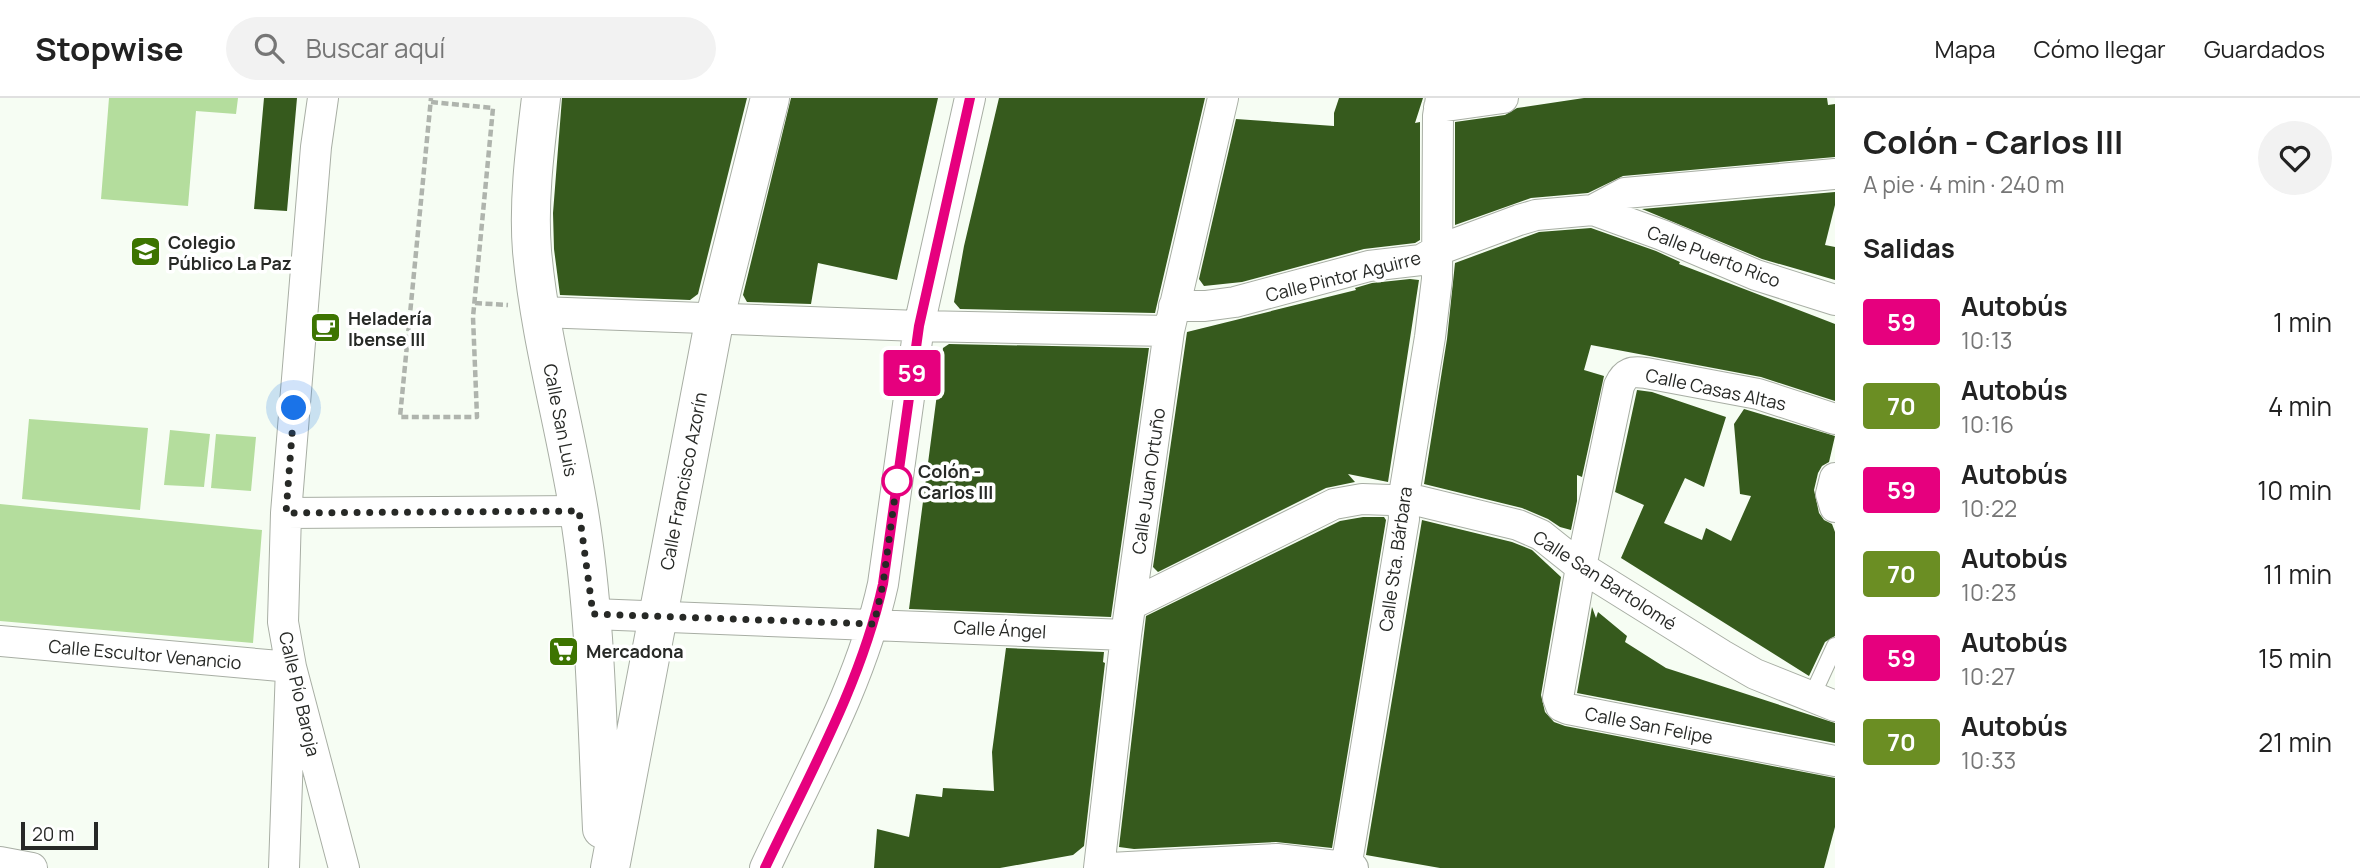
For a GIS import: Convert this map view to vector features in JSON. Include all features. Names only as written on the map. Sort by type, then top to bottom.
[{"type":"main road","name":"Calle San Luis","points":[[541,98],[532,209],[532,249],[525,308],[579,511],[593,614],[604,868]]},
{"type":"main road","name":"Calle Francisco Azorín","points":[[610,868],[715,317],[770,98]]},
{"type":"street","name":"Calle Pío Baroja","points":[[323,98],[315,160],[286,513],[283,622],[291,667],[344,868]]},
{"type":"street","points":[[765,868],[840,708],[874,624],[883,584],[919,326],[970,98]]},
{"type":"street","name":"Calle Juan Ortuño","points":[[1099,868],[1126,635],[1171,318],[1223,98]]},
{"type":"street","points":[[1440,103],[1503,98]]},
{"type":"street","name":"Calle Sta. Bárbara","points":[[1348,868],[1404,519],[1403,501],[1437,279],[1440,103]]},
{"type":"street","name":"Calle Pintor Aguirre","points":[[525,308],[919,326],[1171,318],[1205,306],[1255,298],[1369,267],[1421,260],[1438,250],[1536,215],[1593,211],[1625,193],[1835,174]]},
{"type":"street","name":"Calle Puerto Rico","points":[[1593,211],[1662,235],[1756,275],[1835,300]]},
{"type":"street","name":"Calle Casas Altas","points":[[1581,567],[1619,386],[1630,372],[1758,394],[1835,419]]},
{"type":"street","points":[[1835,478],[1831,494],[1835,506]]},
{"type":"street","name":"Calle San Bartolomé","points":[[1132,604],[1334,504],[1362,499],[1419,501],[1518,525],[1541,535],[1581,567],[1722,655],[1755,674],[1823,702]]},
{"type":"street","points":[[286,513],[579,511]]},
{"type":"street","name":"Calle San Felipe","points":[[1581,567],[1559,693],[1561,706],[1835,761]]},
{"type":"street","name":"Calle Ángel","points":[[593,614],[1126,635]]},
{"type":"street","name":"Calle Escultor Venancio","points":[[0,641],[291,667]]},
{"type":"street","points":[[284,868],[291,667]]},
{"type":"street","points":[[1110,868],[1277,859],[1348,868]]},
{"type":"street","points":[[0,862],[32,868]]},
{"type":"lane","points":[[1823,702],[1835,646]]},
{"type":"path","points":[[431,100],[493,108],[474,303],[477,417],[400,417],[431,100]]},
{"type":"path","points":[[474,303],[525,308]]},
{"type":"green space","points":[[109,98],[238,98],[236,114],[196,111],[188,206],[101,199]]},
{"type":"green space","points":[[29,419],[148,428],[140,510],[22,499]]},
{"type":"green space","points":[[170,430],[210,434],[204,487],[164,485]]},
{"type":"green space","points":[[216,434],[256,437],[251,491],[211,488]]},
{"type":"green space","points":[[0,504],[262,530],[253,643],[0,621]]},
{"type":"building","points":[[264,98],[297,98],[287,211],[254,209]]},
{"type":"building","points":[[562,98],[747,98],[698,294],[690,300],[560,295],[553,213]]},
{"type":"building","points":[[791,98],[938,98],[897,280],[818,263],[811,304],[747,302],[743,295]]},
{"type":"building","points":[[999,98],[1205,98],[1155,313],[960,309],[954,302],[964,246]]},
{"type":"building","points":[[1339,98],[1423,98],[1415,123],[1420,122],[1420,240],[1415,243],[1364,249],[1242,282],[1204,286],[1199,279],[1236,119],[1334,126],[1334,113]]},
{"type":"building","points":[[1584,98],[1827,98],[1828,105],[1835,104],[1835,157],[1623,176],[1588,193],[1531,198],[1455,225],[1455,122],[1505,115],[1517,108]]},
{"type":"building","points":[[1835,192],[1835,205],[1825,245],[1835,247],[1835,280],[1762,259],[1642,209]]},
{"type":"building","points":[[1591,228],[1656,251],[1680,262],[1679,264],[1835,324],[1835,401],[1761,377],[1591,345],[1584,370],[1604,376],[1582,477],[1577,475],[1577,501],[1571,530],[1522,508],[1424,484],[1447,339],[1455,263],[1539,232]]},
{"type":"building","points":[[1419,280],[1388,482],[1348,474],[1355,482],[1326,488],[1158,572],[1153,567],[1187,332],[1356,290],[1355,288],[1372,283]]},
{"type":"building","points":[[949,344],[1149,348],[1111,617],[909,609],[943,348]]},
{"type":"building","points":[[1637,390],[1652,392],[1726,417],[1704,487],[1685,478],[1664,523],[1702,540],[1706,528],[1731,541],[1751,496],[1740,494],[1734,424],[1744,409],[1835,436],[1829,462],[1822,466],[1818,473],[1814,490],[1819,513],[1824,520],[1832,524],[1835,532],[1835,636],[1825,642],[1809,676],[1621,558],[1644,505],[1615,492]]},
{"type":"building","points":[[1384,517],[1386,520],[1332,848],[1276,842],[1134,849],[1119,847],[1146,616],[1340,521]]},
{"type":"building","points":[[1422,520],[1512,542],[1532,550],[1561,577],[1541,695],[1545,712],[1554,722],[1835,778],[1835,827],[1824,868],[1440,868],[1366,855]]},
{"type":"building","points":[[1592,607],[1596,618],[1598,612],[1627,636],[1625,642],[1666,668],[1835,723],[1835,743],[1577,693]]},
{"type":"building","points":[[1006,648],[1104,652],[1105,663],[1084,846],[1073,855],[1000,868],[874,868],[877,829],[909,837],[916,794],[942,797],[943,788],[994,791],[992,752]]},
{"type":"bus line","name":"59","points":[[765,868],[840,708],[874,624],[883,584],[919,326],[970,98]]},
{"type":"place","name":"Colegio Público La Paz","points":[[145,252]]},
{"type":"place","name":"Heladería Ibense III","points":[[325,328]]},
{"type":"place","name":"Colón - Carlos III","points":[[897,481]]},
{"type":"place","name":"Mercadona","points":[[563,651]]},
{"type":"route","points":[[294,408],[286,513],[579,511],[593,614],[874,624],[883,584],[897,481]]}]
